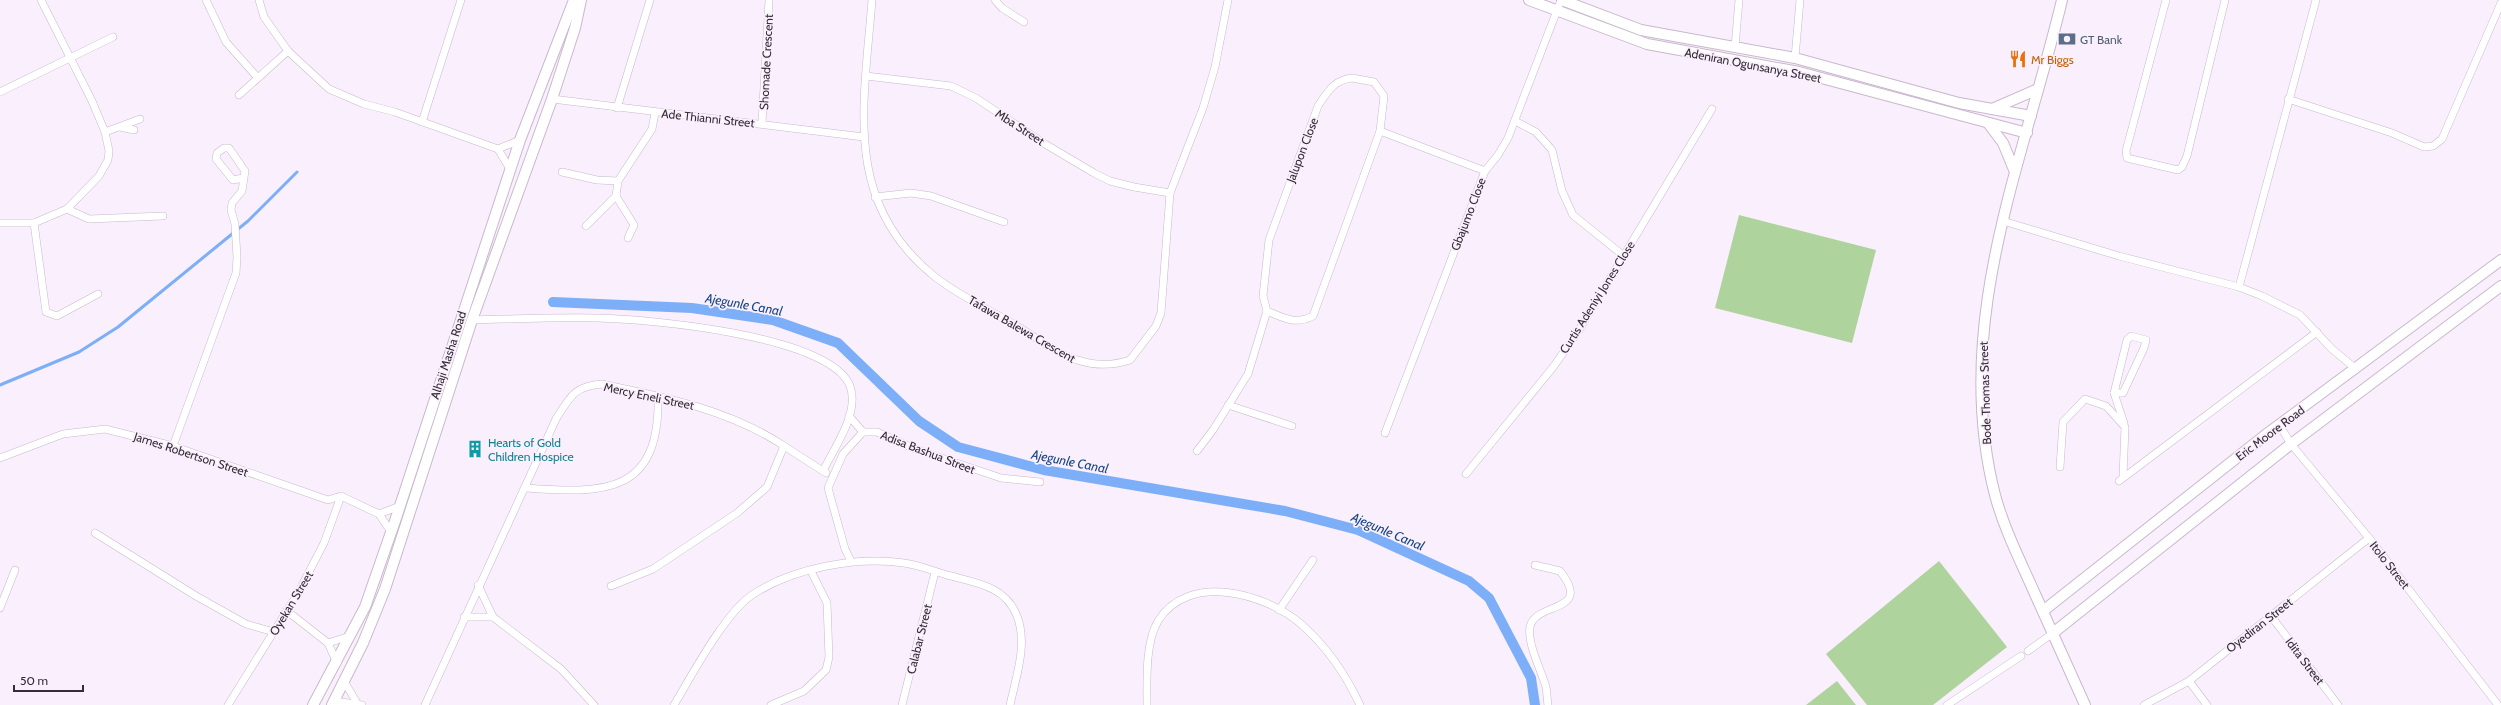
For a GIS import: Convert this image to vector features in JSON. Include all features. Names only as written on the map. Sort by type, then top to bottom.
[{"type":"street","points":[[0,223],[34,223],[67,210],[86,192],[104,169],[109,151],[105,132],[92,101],[41,0]]},
{"type":"street","points":[[206,0],[226,42],[258,78]]},
{"type":"street","points":[[259,0],[264,17],[288,51],[329,88],[364,104],[422,122],[498,149],[510,169]]},
{"type":"street","points":[[422,122],[461,0]]},
{"type":"street","points":[[563,28],[569,0]]},
{"type":"street","name":"Alhaji Masha Road","points":[[313,705],[337,663],[364,607],[400,506],[463,309],[520,140],[574,0]]},
{"type":"street","name":"Alhaji Masha Road","points":[[333,703],[374,619],[385,589],[474,316],[552,99],[575,28],[581,0]]},
{"type":"street","points":[[575,28],[588,0]]},
{"type":"street","points":[[617,108],[650,0]]},
{"type":"street","name":"Shomade Crescent","points":[[762,123],[769,0]]},
{"type":"street","name":"Tafawa Balewa Crescent","points":[[872,0],[866,76],[864,137],[868,171],[875,196],[890,230],[909,254],[935,277],[1060,353],[1082,363],[1103,366],[1130,360],[1156,326],[1161,313],[1170,193],[1205,102],[1215,67],[1228,0]]},
{"type":"street","points":[[995,0],[1002,8],[1024,22]]},
{"type":"street","name":"Adeniran Ogunsanya Street","points":[[1529,0],[1647,44],[1777,67],[2027,133]]},
{"type":"street","name":"Adeniran Ogunsanya Street","points":[[1561,0],[1641,30],[1795,58],[1990,110],[2031,116]]},
{"type":"street","name":"Gbajumo Close","points":[[1385,433],[1484,171],[1498,155],[1515,121],[1561,0]]},
{"type":"street","points":[[1735,47],[1739,0]]},
{"type":"street","points":[[1795,58],[1800,0]]},
{"type":"street","name":"Bode Thomas Street","points":[[2062,0],[2027,133],[2015,172],[1988,284],[1982,356],[1987,451],[1995,495],[2008,533],[2085,705]]},
{"type":"street","points":[[2166,0],[2126,151],[2127,158],[2178,170],[2182,167],[2187,156],[2225,0]]},
{"type":"street","points":[[2239,287],[2288,99],[2316,0]]},
{"type":"street","points":[[2288,99],[2392,133],[2424,147],[2438,144],[2442,139],[2501,3]]},
{"type":"street","points":[[0,92],[113,37]]},
{"type":"street","points":[[239,95],[288,51]]},
{"type":"street","points":[[1838,83],[1841,71]]},
{"type":"street","name":"Mba Street","points":[[866,76],[951,86],[976,98],[1033,136],[1110,181],[1170,193]]},
{"type":"street","name":"Jalupon Close","points":[[1197,451],[1248,374],[1267,311],[1262,296],[1269,240],[1318,106],[1330,88],[1340,80],[1360,79],[1374,82],[1384,96],[1380,131],[1313,316],[1302,322],[1293,322],[1267,311]]},
{"type":"street","points":[[1990,110],[2038,89]]},
{"type":"street","name":"Ade Thianni Street","points":[[552,99],[655,113],[762,123],[787,129],[864,137]]},
{"type":"street","name":"Curtis Adeniyi Jones Close","points":[[1466,474],[1554,366],[1580,330],[1712,109]]},
{"type":"street","points":[[586,226],[616,196],[618,181],[652,129],[655,113]]},
{"type":"street","points":[[105,132],[140,119]]},
{"type":"street","points":[[1515,121],[1536,132],[1552,150],[1562,191],[1573,215],[1624,256]]},
{"type":"street","points":[[1988,123],[2010,156],[2015,172]]},
{"type":"street","points":[[120,127],[134,130]]},
{"type":"street","points":[[1380,131],[1484,171]]},
{"type":"street","points":[[498,149],[520,140]]},
{"type":"street","points":[[173,446],[236,273],[238,257],[235,224],[231,210],[232,203],[242,191],[242,178],[245,171],[229,148],[224,148],[217,153],[216,159],[233,180],[242,178]]},
{"type":"street","points":[[562,172],[597,180],[618,181]]},
{"type":"street","points":[[875,196],[911,193],[931,196],[1004,222]]},
{"type":"street","points":[[616,196],[633,220],[633,230],[628,238]]},
{"type":"street","points":[[67,210],[89,218],[163,216]]},
{"type":"street","points":[[2003,221],[2119,256],[2239,287],[2284,306],[2300,315],[2332,349],[2356,368]]},
{"type":"street","points":[[34,223],[46,312],[57,316],[98,294]]},
{"type":"street","name":"Eric Moore Road","points":[[2043,612],[2268,433],[2280,426],[2501,260]]},
{"type":"street","name":"Eric Moore Road","points":[[2053,633],[2291,444],[2501,286]]},
{"type":"street","points":[[474,316],[598,318],[674,324],[737,334],[794,347],[829,363],[844,376],[850,387],[849,416],[823,471]]},
{"type":"street","points":[[2114,393],[2123,393],[2146,340],[2131,336],[2127,340],[2114,393],[2125,427],[2121,479],[2317,332]]},
{"type":"street","name":"Mercy Eneli Street","points":[[425,705],[478,585],[526,488],[556,419],[577,390],[588,385],[602,384],[702,407],[749,426],[832,476]]},
{"type":"street","points":[[526,488],[588,491],[619,484],[629,478],[642,466],[653,448],[657,430],[658,397]]},
{"type":"street","points":[[2060,467],[2063,422],[2085,399],[2106,406],[2125,427]]},
{"type":"street","points":[[1228,405],[1292,426]]},
{"type":"street","points":[[849,416],[863,432]]},
{"type":"street","name":"Itolo Street","points":[[2280,426],[2291,444],[2369,538],[2498,705]]},
{"type":"street","name":"James Robertson Street","points":[[0,458],[63,434],[80,430],[105,429],[173,446],[328,500],[341,496]]},
{"type":"street","name":"Adisa Bashua Street","points":[[851,561],[845,549],[828,488],[843,454],[863,432],[877,432],[915,449],[1001,478],[1040,482]]},
{"type":"street","points":[[611,586],[654,569],[737,513],[767,487],[784,446]]},
{"type":"street","points":[[341,496],[379,514],[391,532]]},
{"type":"street","name":"Oyekan Street","points":[[228,705],[287,611],[324,543],[341,496]]},
{"type":"street","points":[[379,514],[400,506]]},
{"type":"street","points":[[96,533],[208,603],[246,624],[274,632]]},
{"type":"street","name":"Oyediran Street","points":[[2144,705],[2189,681],[2369,538]]},
{"type":"street","points":[[674,705],[732,613],[752,595],[781,580],[811,571],[851,561],[875,560],[906,563],[935,572],[989,585],[1011,604],[1021,631],[1021,652],[1010,705]]},
{"type":"street","points":[[1279,610],[1313,560]]},
{"type":"street","points":[[1535,565],[1560,571],[1570,585],[1570,595],[1567,602],[1536,618],[1530,626],[1530,636],[1546,687],[1548,705]]},
{"type":"street","points":[[0,608],[15,570]]},
{"type":"street","points":[[771,705],[804,690],[826,670],[829,657],[827,603],[811,571]]},
{"type":"street","name":"Calabar Street","points":[[902,705],[935,572]]},
{"type":"street","points":[[478,585],[493,617],[561,668],[594,705]]},
{"type":"street","points":[[1147,705],[1148,654],[1157,622],[1171,606],[1193,594],[1215,591],[1244,595],[1279,610],[1300,623],[1319,642],[1350,684],[1360,705]]},
{"type":"street","points":[[287,611],[328,643],[337,663]]},
{"type":"street","name":"Idita Street","points":[[2271,616],[2338,705]]},
{"type":"street","points":[[464,617],[493,617]]},
{"type":"street","points":[[2028,651],[2053,633]]},
{"type":"street","points":[[328,643],[350,636]]},
{"type":"street","points":[[1947,705],[2021,656]]},
{"type":"street","points":[[344,681],[359,704]]},
{"type":"street","points":[[2189,681],[2207,705]]},
{"type":"street","points":[[333,703],[359,704]]},
{"type":"green space","points":[[1739,215],[1876,250],[1852,343],[1715,308]]},
{"type":"green space","points":[[1939,561],[2007,647],[1933,705],[1867,705],[1826,654]]},
{"type":"green space","points":[[1837,681],[1856,705],[1806,705]]},
{"type":"waterway","points":[[0,385],[79,352],[118,327],[248,221],[297,172]]},
{"type":"waterway","name":"Ajegunle Canal","points":[[553,302],[692,308],[773,320],[838,343],[919,421],[958,447],[1044,470],[1285,511],[1358,530],[1469,581],[1489,598],[1531,678],[1535,705]]},
{"type":"place","name":"GT Bank","points":[[2067,39]]},
{"type":"place","name":"Mr Biggs","points":[[2018,59]]},
{"type":"place","name":"Hearts of Gold Children Hospice","points":[[475,449]]}]
